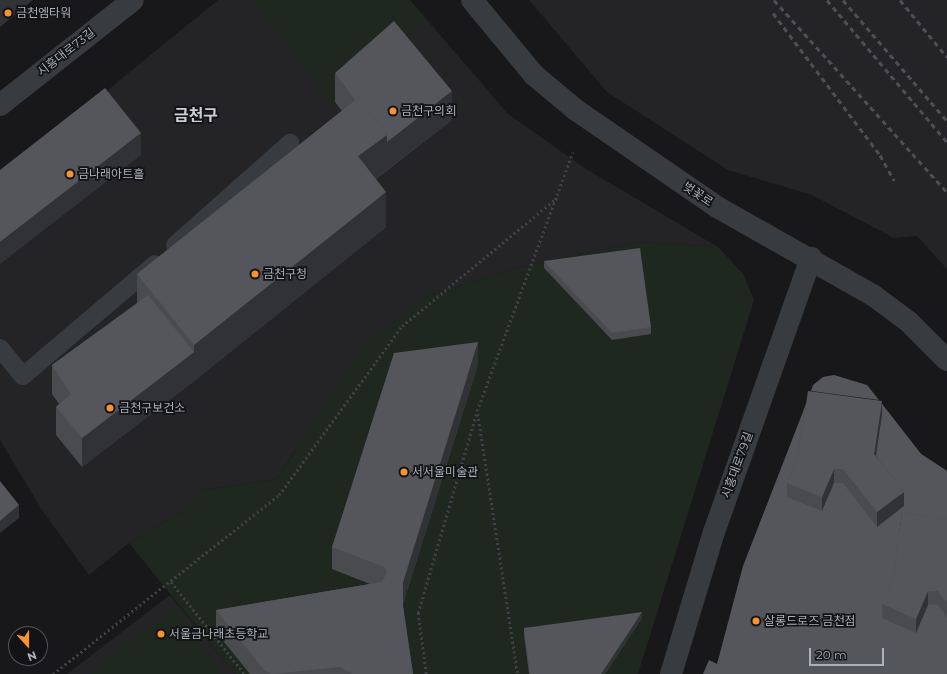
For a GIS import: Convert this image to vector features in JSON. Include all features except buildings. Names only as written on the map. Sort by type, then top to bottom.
[{"type":"street","name":"시흥대로73길","points":[[0,105],[133,0]]},
{"type":"street","name":"벚꽃로","points":[[472,0],[534,75],[571,106],[717,207],[811,258],[885,305],[947,360]]},
{"type":"street","points":[[0,348],[23,376],[74,336],[290,143]]},
{"type":"street","name":"시흥대로79길","points":[[671,674],[714,532],[811,258]]},
{"type":"path","points":[[426,674],[418,612],[477,411],[558,198],[573,152]]},
{"type":"path","points":[[53,674],[279,495],[402,326],[558,198]]},
{"type":"path","points":[[477,411],[518,674]]},
{"type":"path","points":[[171,582],[245,674]]},
{"type":"shaded area","points":[[218,0],[410,0],[508,114],[586,169],[718,247],[638,242],[511,269],[425,297],[294,452],[277,479],[203,490],[181,512],[129,543],[89,575],[42,510],[0,440],[0,178]]},
{"type":"shaded area","points":[[252,0],[410,0],[427,20],[332,104]]},
{"type":"shaded area","points":[[529,0],[947,0],[947,269],[917,236],[894,238],[812,195],[728,170],[607,92]]},
{"type":"shaded area","points":[[638,242],[718,247],[743,274],[754,300],[638,674],[235,674],[129,543],[181,512],[203,490],[277,479],[364,345],[425,297],[511,269]]},
{"type":"shaded area","name":"서울금나래초등학교","points":[[170,595],[235,674],[67,674]]},
{"type":"shaded area","name":"서울금나래초등학교","points":[[173,609],[223,674],[89,674]]},
{"type":"railway","points":[[774,0],[947,192]]},
{"type":"railway","points":[[827,0],[947,142]]},
{"type":"railway","points":[[843,0],[947,121]]},
{"type":"railway","points":[[900,0],[947,57]]},
{"type":"railway","points":[[773,13],[880,155],[894,180]]},
{"type":"place","name":"금천엠타워","points":[[8,13]]},
{"type":"place","name":"금천구의회","points":[[393,111]]},
{"type":"place","name":"금나래아트홀","points":[[70,174]]},
{"type":"place","name":"금천구청","points":[[255,274]]},
{"type":"place","name":"금천구보건소","points":[[110,408]]},
{"type":"place","name":"서서울미술관","points":[[404,472]]},
{"type":"place","name":"살롱드로즈 금천점","points":[[756,621]]},
{"type":"place","name":"서울금나래초등학교","points":[[161,634]]},
{"type":"district","name":"금천구","points":[[196,116]]}]
